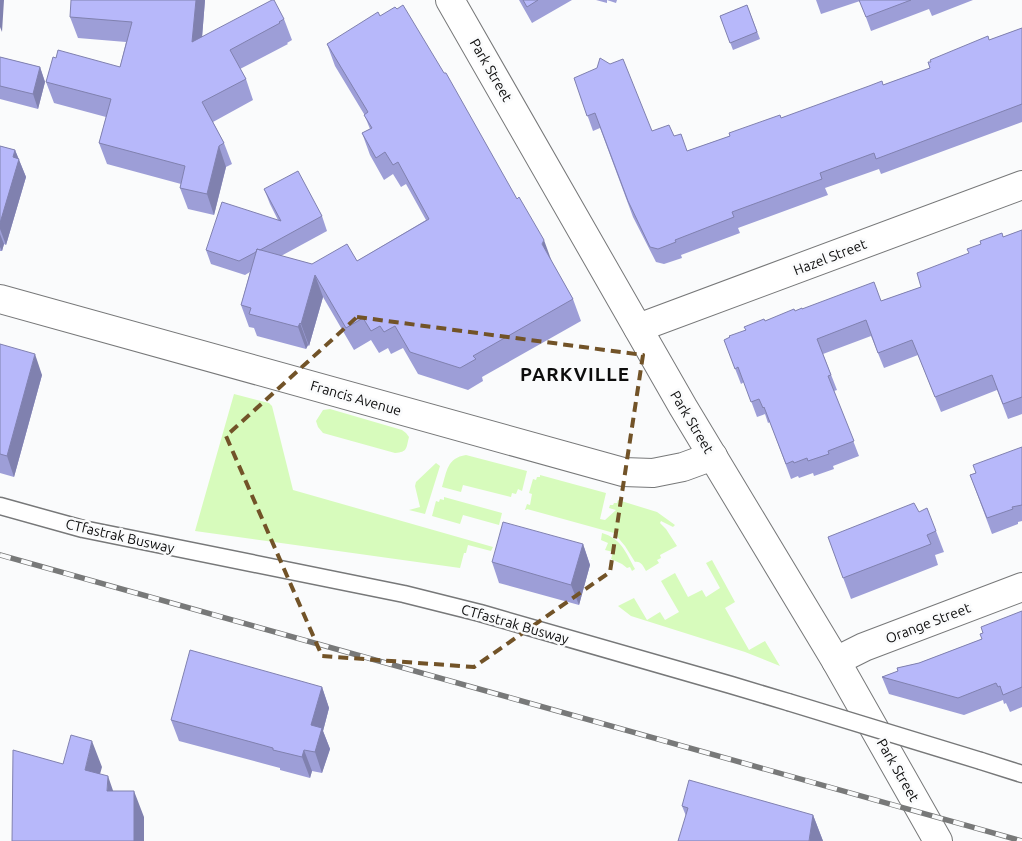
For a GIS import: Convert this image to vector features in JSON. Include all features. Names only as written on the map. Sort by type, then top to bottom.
[{"type":"street","name":"Park Street","points":[[450,0],[638,328],[836,661],[938,841]]},
{"type":"street","name":"Hazel Street","points":[[638,328],[1022,185]]},
{"type":"street","name":"Francis Avenue","points":[[0,299],[623,472],[652,473],[683,467],[713,456]]},
{"type":"street","name":"Orange Street","points":[[836,661],[864,647],[1022,587]]},
{"type":"lane","name":"CTfastrak Busway","points":[[0,506],[83,529],[404,594],[480,613],[731,685],[1022,774]]},
{"type":"highlighted area","points":[[357,317],[643,355],[610,572],[474,667],[322,656],[226,436]]},
{"type":"green space","points":[[234,394],[269,403],[272,406],[293,490],[493,547],[491,551],[468,545],[460,568],[195,531]]},
{"type":"green space","points":[[330,409],[402,430],[409,437],[406,449],[395,453],[323,433],[316,421],[323,410]]},
{"type":"green space","points":[[466,455],[527,471],[522,491],[518,489],[516,494],[512,493],[511,497],[463,485],[461,492],[442,487],[451,462]]},
{"type":"green space","points":[[436,463],[440,466],[425,514],[409,510],[420,507],[415,486],[416,482]]},
{"type":"green space","points":[[540,475],[606,493],[600,519],[605,520],[616,510],[609,508],[610,505],[617,503],[618,500],[657,512],[675,525],[673,527],[661,521],[660,523],[677,546],[660,555],[661,558],[657,560],[659,563],[646,571],[640,563],[635,562],[614,533],[525,510],[527,504],[530,505],[532,494],[529,493],[533,479],[536,480]]},
{"type":"green space","points":[[444,497],[502,513],[499,525],[463,515],[460,524],[432,516],[436,501],[444,500]]},
{"type":"green space","points":[[602,533],[619,543],[635,569],[632,571],[630,567],[627,568],[611,559],[613,552],[605,550],[608,543],[601,540]]},
{"type":"green space","points":[[712,560],[735,602],[725,608],[749,650],[765,641],[780,666],[745,652],[631,616],[618,606],[634,598],[647,620],[660,612],[665,620],[679,612],[661,581],[675,573],[688,597],[702,590],[706,597],[720,588],[706,563]]},
{"type":"building","points":[[71,0],[196,0],[192,42],[274,0],[284,19],[230,50],[246,79],[202,102],[224,143],[219,146],[207,194],[180,188],[185,166],[99,143],[111,99],[46,82],[53,57],[56,58],[58,50],[120,67],[132,22],[70,17]]},
{"type":"building","points":[[523,0],[538,0],[527,7]]},
{"type":"building","points":[[859,0],[911,0],[866,17]]},
{"type":"building","points":[[403,5],[444,73],[446,73],[517,199],[519,197],[544,240],[542,244],[573,299],[473,356],[476,359],[460,368],[410,352],[395,326],[384,332],[380,326],[371,331],[363,318],[346,328],[315,275],[301,324],[298,327],[249,314],[251,308],[241,305],[257,249],[312,264],[347,244],[357,261],[429,219],[398,162],[393,165],[385,152],[376,158],[362,133],[372,128],[364,115],[368,112],[327,44],[378,12],[380,16],[395,7],[397,9]]},
{"type":"building","points":[[747,5],[757,32],[730,43],[720,16]]},
{"type":"building","points":[[1022,28],[1022,104],[876,159],[874,153],[820,173],[822,179],[732,212],[734,217],[675,240],[676,242],[658,249],[650,247],[628,201],[595,113],[587,116],[574,78],[597,68],[600,58],[610,64],[623,59],[652,131],[669,125],[674,136],[681,134],[687,151],[730,136],[729,133],[780,115],[781,118],[882,81],[883,85],[930,68],[928,62],[931,62],[930,60],[988,36],[989,40]]},
{"type":"building","points":[[0,57],[40,67],[33,94],[0,86]]},
{"type":"building","points":[[0,146],[15,150],[13,157],[19,159],[0,223]]},
{"type":"building","points":[[298,171],[322,216],[260,250],[257,249],[256,252],[239,261],[206,250],[222,202],[281,221],[264,189]]},
{"type":"building","points":[[1022,230],[1022,397],[1003,404],[992,375],[935,397],[912,340],[878,353],[866,320],[817,339],[831,375],[828,376],[854,441],[828,451],[829,454],[808,461],[807,458],[786,464],[764,407],[759,399],[751,402],[738,367],[735,369],[724,340],[729,336],[746,330],[744,327],[764,319],[765,321],[794,309],[795,311],[802,309],[874,282],[881,301],[921,287],[917,273],[969,253],[967,249],[981,244],[980,241],[1002,233],[1003,237]]},
{"type":"building","points":[[0,344],[35,354],[7,456],[0,454]]},
{"type":"building","points":[[1022,447],[1022,505],[1012,507],[1013,509],[987,518],[970,475],[976,473],[973,465]]},
{"type":"building","points":[[914,503],[919,512],[927,508],[936,531],[927,535],[931,544],[843,578],[828,537]]},
{"type":"building","points":[[503,522],[583,544],[571,585],[492,562]]},
{"type":"building","points":[[1022,611],[1022,687],[1003,695],[1000,686],[998,687],[996,683],[958,698],[882,677],[898,671],[897,668],[919,663],[982,639],[980,634],[983,633],[981,627]]},
{"type":"building","points":[[190,650],[322,687],[311,725],[322,728],[315,752],[304,750],[302,757],[171,720]]},
{"type":"building","points":[[71,735],[92,741],[85,770],[108,776],[107,791],[134,791],[134,841],[12,841],[13,750],[63,764]]},
{"type":"building","points":[[689,780],[813,815],[809,841],[678,841],[688,808],[682,806]]},
{"type":"railway","points":[[0,555],[1022,841]]},
{"type":"district","name":"PARKVILLE","points":[[575,374]]}]
